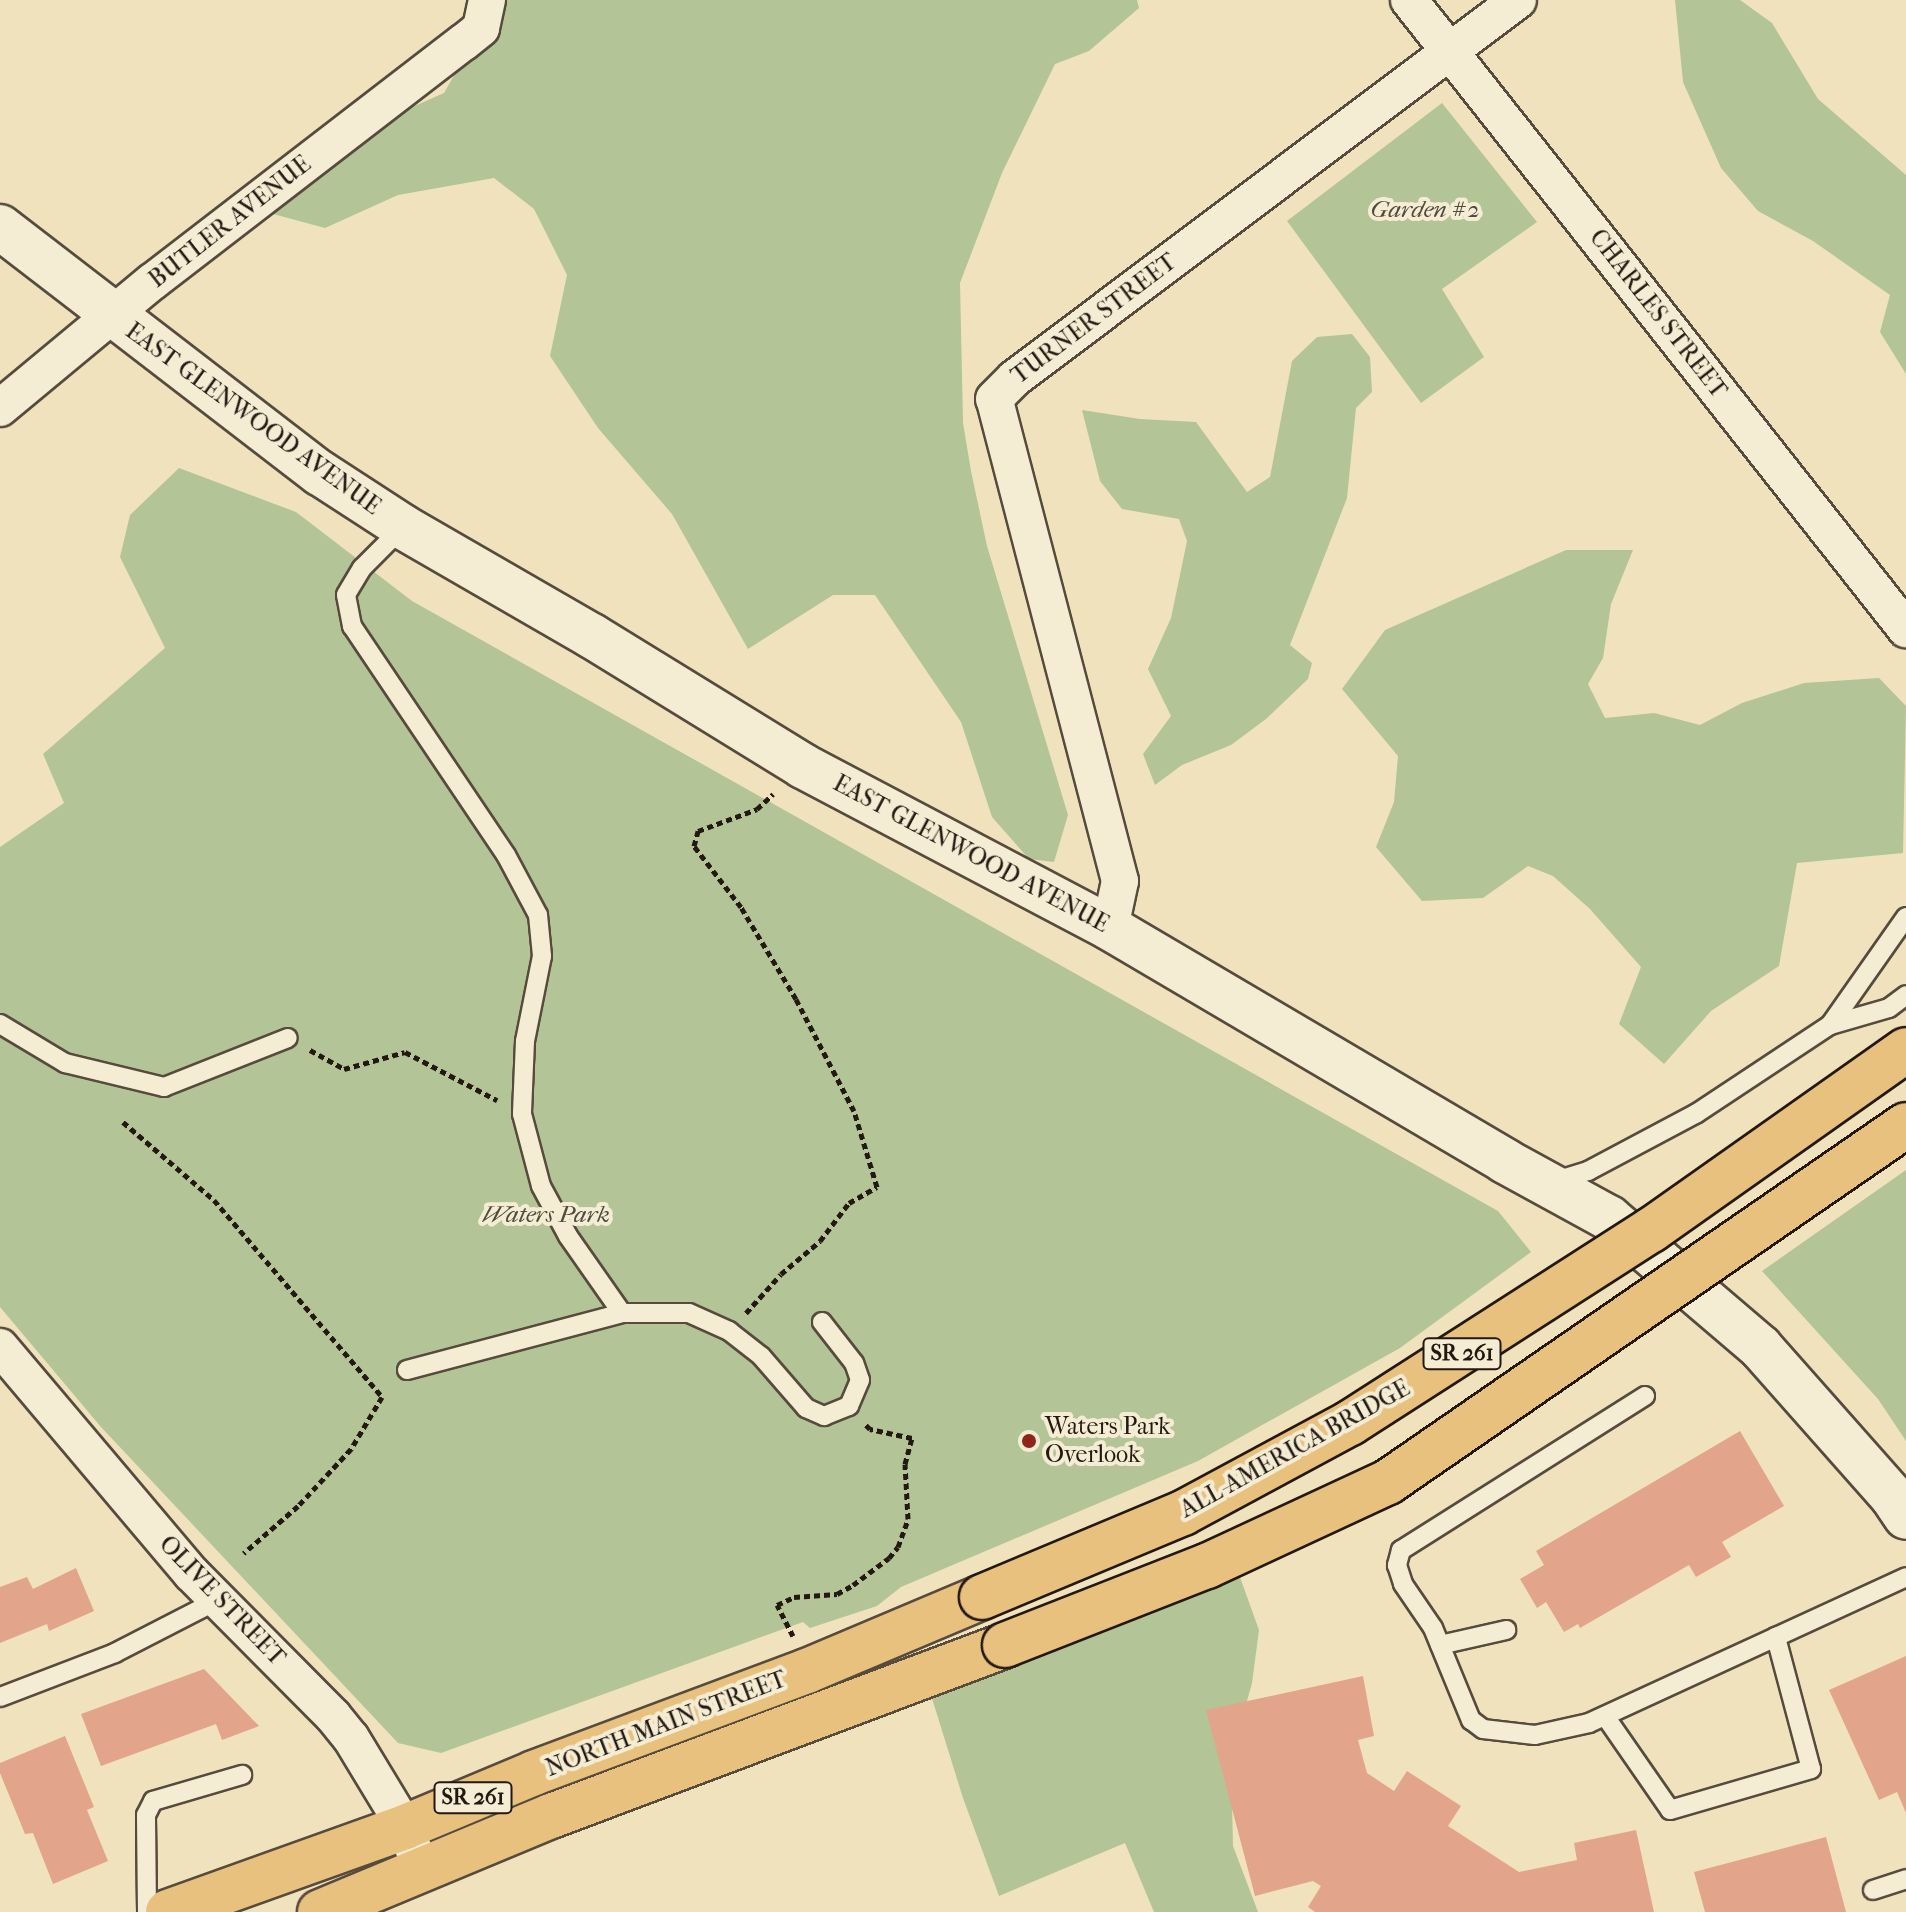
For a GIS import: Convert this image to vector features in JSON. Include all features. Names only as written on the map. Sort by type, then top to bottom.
[{"type":"main road","name":"ALL-AMERICA BRIDGE","points":[[982,1597],[1183,1513],[1350,1423],[1651,1230],[1906,1050]]},
{"type":"main road","name":"NORTH MAIN STREET","points":[[320,1912],[749,1739],[1005,1645],[1207,1566],[1388,1482],[1906,1125]]},
{"type":"main road","name":"NORTH MAIN STREET","points":[[168,1912],[405,1827],[807,1671],[982,1597]]},
{"type":"street","name":"BUTLER AVENUE","points":[[0,408],[111,315],[481,28],[487,0]]},
{"type":"street","name":"CHARLES STREET","points":[[1409,0],[1906,629]]},
{"type":"street","name":"TURNER STREET","points":[[1110,928],[1120,881],[994,399],[1015,378],[1518,0]]},
{"type":"street","name":"EAST GLENWOOD AVENUE","points":[[0,227],[320,473],[403,527],[592,636],[803,766],[1110,928],[1609,1218],[1760,1347],[1892,1496],[1906,1517]]},
{"type":"street","name":"OLIVE STREET","points":[[2,1354],[218,1600],[351,1738],[405,1827],[422,1870]]},
{"type":"street","points":[[458,1804],[477,1848]]},
{"type":"lane","points":[[403,527],[362,568],[346,595],[352,626],[506,855],[538,915],[542,956],[525,1041],[522,1114],[541,1186],[568,1236],[622,1313]]},
{"type":"lane","points":[[1830,1025],[1906,917]]},
{"type":"lane","points":[[1546,1184],[1588,1171],[1697,1113],[1830,1025],[1889,1008],[1906,995]]},
{"type":"lane","points":[[0,1024],[65,1063],[164,1087],[288,1038]]},
{"type":"lane","points":[[407,1370],[622,1313],[689,1313],[729,1331],[761,1356],[806,1408],[824,1416],[849,1406],[860,1380],[854,1363],[822,1322]]},
{"type":"lane","points":[[1645,1396],[1401,1550],[1397,1565],[1403,1584],[1433,1628],[1471,1720],[1483,1729],[1535,1735],[1605,1716],[1906,1577]]},
{"type":"lane","points":[[0,1697],[115,1653],[218,1600]]},
{"type":"lane","points":[[1440,1645],[1506,1630]]},
{"type":"lane","points":[[1605,1716],[1670,1810],[1811,1769],[1776,1637]]},
{"type":"lane","points":[[147,1912],[146,1815],[153,1801],[242,1775]]},
{"type":"lane","points":[[1873,1890],[1906,1879]]},
{"type":"path","points":[[729,1331],[781,1274],[820,1241],[849,1203],[877,1187],[854,1111],[796,999],[741,907],[694,846],[698,831],[757,809],[803,766]]},
{"type":"path","points":[[288,1038],[344,1069],[405,1052],[522,1114]]},
{"type":"path","points":[[123,1122],[214,1200],[382,1397],[351,1449],[298,1506],[244,1553]]},
{"type":"path","points":[[777,1605],[794,1597],[837,1594],[889,1558],[898,1547],[908,1519],[905,1464],[912,1438],[870,1429],[849,1406]]},
{"type":"green space","points":[[487,0],[1137,0],[1139,8],[1089,51],[1055,64],[1002,173],[960,283],[963,423],[971,471],[987,546],[1068,815],[1054,862],[1029,859],[992,817],[961,722],[875,595],[833,595],[748,649],[672,514],[598,428],[550,356],[567,275],[534,209],[494,178],[398,195],[325,228],[262,211],[383,120],[444,93],[481,28]]},
{"type":"green space","points":[[1675,0],[1740,0],[1772,23],[1818,99],[1906,175],[1906,374],[1880,332],[1890,295],[1813,241],[1758,211],[1721,168],[1683,82]]},
{"type":"green space","name":"Garden #2","points":[[1442,103],[1537,222],[1442,289],[1484,357],[1421,403],[1287,221]]},
{"type":"green space","points":[[1352,334],[1370,357],[1372,392],[1356,408],[1347,498],[1290,645],[1312,663],[1308,679],[1266,719],[1231,745],[1182,765],[1155,785],[1143,754],[1171,716],[1148,669],[1171,618],[1187,541],[1179,519],[1122,509],[1100,481],[1082,410],[1140,419],[1196,422],[1247,492],[1270,477],[1292,361],[1317,337]]},
{"type":"green space","name":"Waters Park","points":[[179,468],[296,512],[412,601],[1498,1211],[1531,1252],[1400,1348],[1198,1461],[901,1587],[877,1606],[810,1628],[803,1622],[441,1753],[398,1743],[101,1427],[0,1307],[0,847],[64,803],[43,754],[165,648],[120,557],[130,515]]},
{"type":"green space","points":[[1566,550],[1633,550],[1611,604],[1603,658],[1588,684],[1605,718],[1654,713],[1700,725],[1742,703],[1804,683],[1879,678],[1906,706],[1903,853],[1797,863],[1779,966],[1711,1011],[1664,1064],[1619,1024],[1641,967],[1590,909],[1553,876],[1528,866],[1483,898],[1422,901],[1376,847],[1394,802],[1398,756],[1342,689],[1385,630]]},
{"type":"green space","points":[[1906,1170],[1906,1441],[1878,1399],[1762,1271]]},
{"type":"green space","points":[[1232,1555],[1259,1630],[1252,1683],[1231,1758],[1233,1846],[1258,1912],[1154,1912],[1125,1843],[999,1896],[963,1798],[925,1676]]},
{"type":"building","points":[[1740,1431],[1784,1506],[1722,1542],[1731,1557],[1696,1577],[1689,1565],[1580,1628],[1578,1624],[1564,1632],[1546,1602],[1537,1608],[1520,1579],[1544,1565],[1536,1551]]},
{"type":"building","points":[[76,1568],[94,1611],[49,1631],[47,1624],[0,1643],[0,1587],[27,1577],[33,1589]]},
{"type":"building","points":[[1906,1656],[1906,1813],[1897,1792],[1879,1800],[1829,1690]]},
{"type":"building","points":[[204,1669],[259,1726],[222,1740],[216,1724],[101,1766],[81,1714]]},
{"type":"building","points":[[1363,1676],[1374,1736],[1358,1740],[1367,1773],[1394,1791],[1407,1771],[1461,1806],[1448,1826],[1519,1872],[1577,1860],[1574,1843],[1636,1830],[1654,1912],[1315,1912],[1308,1907],[1321,1886],[1313,1881],[1255,1896],[1206,1710]]},
{"type":"building","points":[[65,1736],[94,1807],[87,1810],[108,1861],[53,1884],[33,1833],[25,1834],[0,1773],[0,1763]]},
{"type":"building","points":[[1826,1837],[1846,1912],[1705,1912],[1694,1872]]},
{"type":"place","name":"Waters Park Overlook","points":[[1029,1441]]}]
